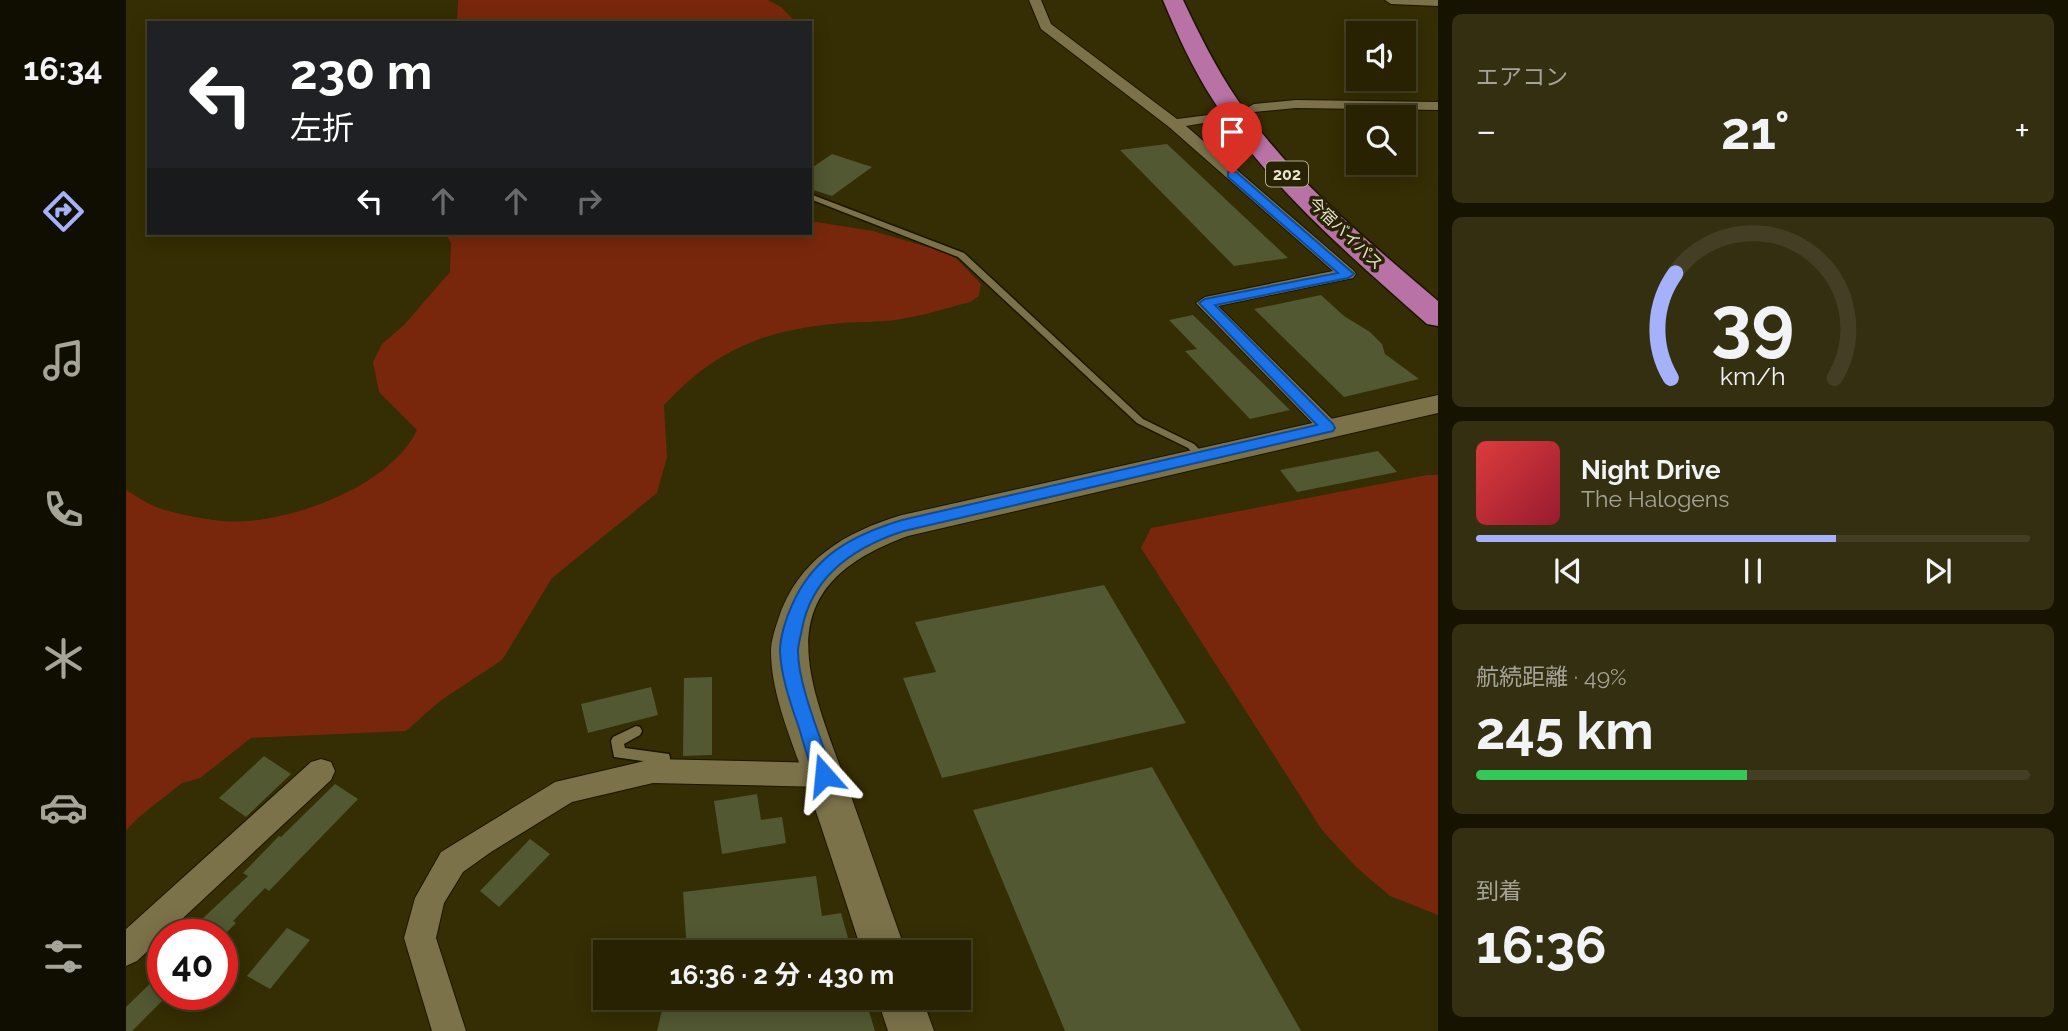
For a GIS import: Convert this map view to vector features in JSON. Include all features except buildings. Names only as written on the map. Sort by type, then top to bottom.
[{"type":"highway","name":"今宿バイパス","points":[[1173,0],[1199,57],[1245,111],[1317,205],[1438,317]]},
{"type":"highway","name":"今宿バイパス","points":[[1194,0],[1245,111],[1438,293]]},
{"type":"street","points":[[1035,0],[1045,26],[1140,101],[1174,124],[1348,274],[1205,303],[1328,428]]},
{"type":"street","points":[[1391,0],[1438,2]]},
{"type":"street","points":[[1174,124],[1296,103],[1438,106]]},
{"type":"street","points":[[880,940],[798,695],[789,650],[796,616],[808,588],[827,564],[848,548],[873,535],[902,526],[1438,404]]},
{"type":"street","points":[[126,950],[321,771]]},
{"type":"street","points":[[449,1031],[420,938],[430,898],[452,862],[565,791],[653,771],[824,775]]},
{"type":"street","points":[[904,1010],[911,1031]]},
{"type":"lane","points":[[812,197],[961,255],[1140,421],[1191,446],[1202,457]]},
{"type":"lane","points":[[636,731],[617,741],[619,753],[664,758],[663,771]]},
{"type":"shaded area","points":[[458,0],[768,0],[781,7],[795,21],[457,21]]},
{"type":"shaded area","points":[[812,221],[873,231],[945,252],[955,257],[981,284],[979,296],[970,302],[902,319],[833,324],[783,332],[740,347],[720,358],[701,371],[664,405],[667,457],[657,493],[552,578],[502,660],[440,701],[406,731],[251,738],[200,778],[182,783],[126,830],[126,490],[168,511],[222,521],[247,521],[303,510],[332,499],[384,469],[404,451],[417,430],[379,392],[373,362],[382,344],[404,325],[450,272],[451,243],[446,235],[812,235]]},
{"type":"shaded area","points":[[1438,475],[1438,915],[1390,896],[1356,867],[1322,830],[1141,548],[1151,528]]},
{"type":"route","points":[[824,775],[798,695],[789,650],[796,616],[808,588],[827,564],[848,548],[873,535],[902,526],[1328,428],[1205,303],[1348,274],[1232,174]]}]
